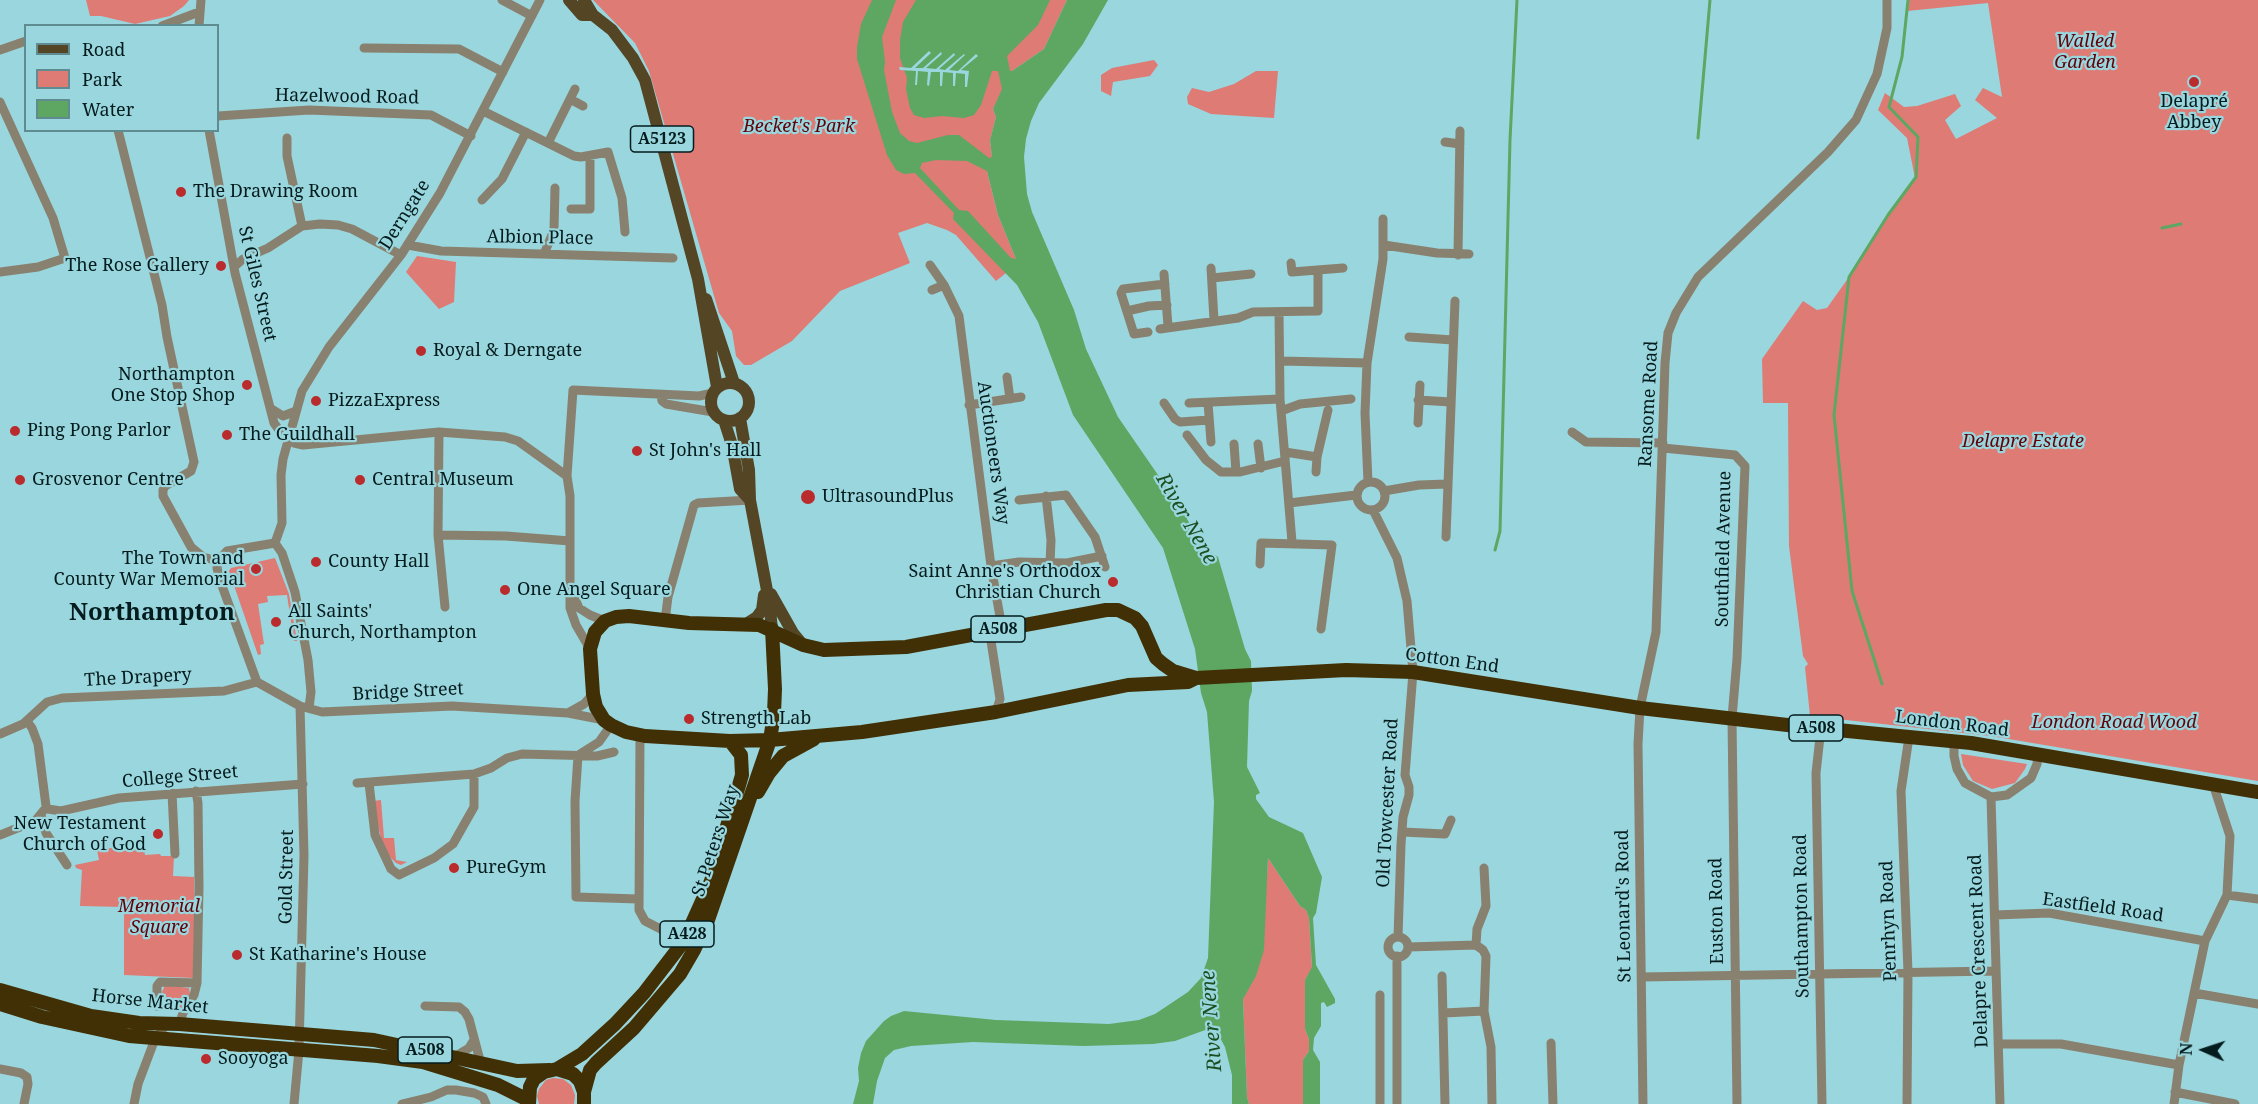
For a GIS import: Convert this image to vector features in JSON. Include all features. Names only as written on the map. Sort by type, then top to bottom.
[{"type":"highway","name":"A508","points":[[605,621],[629,616],[699,624],[746,624],[772,629],[803,645],[824,650],[906,647],[1106,609],[1118,610],[1135,618],[1142,626],[1156,658],[1173,671],[1196,678]]},
{"type":"highway","points":[[605,621],[595,632],[590,649],[593,694],[596,707],[607,723]]},
{"type":"highway","name":"A428","points":[[770,740],[775,689],[772,629]]},
{"type":"highway","points":[[1142,685],[1154,677],[1157,672],[1156,658]]},
{"type":"highway","name":"Cotton End","points":[[1196,678],[1346,670],[1413,672],[1640,708]]},
{"type":"highway","name":"A508","points":[[996,712],[1128,685],[1188,681],[1196,678]]},
{"type":"highway","name":"London Road","points":[[1640,708],[1954,741],[2258,792]]},
{"type":"highway","name":"Bridge Street","points":[[607,723],[626,732],[640,735],[730,741],[770,740],[819,736],[996,712]]},
{"type":"highway","points":[[742,819],[769,773],[783,756],[819,736]]},
{"type":"highway","name":"St Peters Way","points":[[585,1100],[590,1070],[634,1028],[657,1002],[680,974],[694,950],[720,889],[770,740]]},
{"type":"highway","name":"St Peters Way","points":[[528,1103],[530,1087],[534,1079],[582,1054],[615,1024],[644,993],[684,941],[711,881],[742,775],[741,755],[730,741]]},
{"type":"highway","name":"Horse Market","points":[[0,990],[91,1017],[299,1033]]},
{"type":"highway","name":"Horse Market","points":[[0,1004],[87,1029],[155,1039],[299,1050]]},
{"type":"highway","points":[[121,1020],[155,1039]]},
{"type":"highway","points":[[173,1024],[187,1032],[219,1038],[225,1044]]},
{"type":"highway","name":"A508","points":[[299,1033],[374,1040],[517,1071],[553,1069]]},
{"type":"highway","name":"A508","points":[[299,1050],[423,1062],[498,1085],[528,1103]]},
{"type":"highway","points":[[553,1069],[566,1071],[577,1077],[585,1100]]},
{"type":"main road","points":[[569,0],[582,15],[588,5]]},
{"type":"main road","name":"A5123","points":[[588,5],[633,57],[645,80],[698,279],[715,390]]},
{"type":"main road","name":"A5123","points":[[698,279],[717,327],[730,374],[735,383]]},
{"type":"main road","points":[[725,383],[735,383],[743,388],[749,401],[745,413],[740,418],[730,421],[724,420],[713,412],[710,406],[715,390],[725,383]]},
{"type":"main road","points":[[740,418],[749,470],[750,500],[766,582],[772,629]]},
{"type":"main road","points":[[724,420],[732,445],[740,489],[750,500]]},
{"type":"main road","points":[[746,624],[757,617],[762,610],[766,582]]},
{"type":"main road","points":[[766,582],[780,613],[803,645]]},
{"type":"street","points":[[199,24],[201,0]]},
{"type":"street","points":[[502,0],[532,16]]},
{"type":"street","name":"Derngate","points":[[274,542],[280,534],[282,523],[281,475],[288,439],[302,391],[329,347],[408,245],[471,136],[540,0]]},
{"type":"street","name":"Ransome Road","points":[[1640,708],[1656,632],[1668,333],[1676,313],[1698,277],[1828,153],[1856,120],[1877,74],[1887,28],[1887,0]]},
{"type":"street","points":[[167,24],[199,12]]},
{"type":"street","points":[[0,50],[24,42]]},
{"type":"street","points":[[364,48],[459,49],[503,72]]},
{"type":"street","points":[[548,143],[575,89]]},
{"type":"street","points":[[570,99],[583,106]]},
{"type":"street","points":[[0,102],[52,218],[65,258],[38,267],[0,272]]},
{"type":"street","name":"Hazelwood Road","points":[[219,116],[309,110],[431,115],[471,136]]},
{"type":"street","points":[[483,111],[574,156],[590,156],[608,152],[622,198],[625,232]]},
{"type":"street","points":[[1458,255],[1460,130]]},
{"type":"street","points":[[118,132],[167,330],[194,468],[169,483],[163,490],[165,500],[191,547],[203,557],[218,561]]},
{"type":"street","name":"St Giles Street","points":[[208,132],[243,308],[274,423],[288,439]]},
{"type":"street","points":[[482,200],[502,180],[526,132]]},
{"type":"street","points":[[287,138],[287,156],[302,226]]},
{"type":"street","points":[[1445,142],[1460,144]]},
{"type":"street","points":[[571,209],[590,209],[590,156]]},
{"type":"street","points":[[544,254],[554,230],[555,188]]},
{"type":"street","points":[[1368,482],[1365,413],[1367,363],[1384,245],[1383,219]]},
{"type":"street","points":[[234,267],[243,259],[268,248],[302,226],[338,225],[352,229],[401,255]]},
{"type":"street","name":"Albion Place","points":[[408,245],[441,251],[673,258]]},
{"type":"street","points":[[1384,245],[1458,255],[1469,254]]},
{"type":"street","points":[[1291,263],[1292,272],[1343,268]]},
{"type":"street","name":"Auctioneers Way","points":[[930,266],[944,285],[959,316],[991,566],[1002,628]]},
{"type":"street","points":[[1148,332],[1134,334],[1121,293],[1123,289],[1165,279],[1167,305],[1164,328],[1238,318],[1253,312],[1318,311],[1318,270]]},
{"type":"street","points":[[1214,320],[1211,273],[1251,274]]},
{"type":"street","points":[[932,290],[944,285]]},
{"type":"street","points":[[1446,537],[1455,301]]},
{"type":"street","points":[[1127,311],[1167,305]]},
{"type":"street","points":[[1279,312],[1280,399],[1292,542]]},
{"type":"street","points":[[1409,337],[1453,340]]},
{"type":"street","points":[[1281,361],[1367,363]]},
{"type":"street","points":[[1007,377],[1010,399]]},
{"type":"street","points":[[1418,423],[1420,385]]},
{"type":"street","points":[[590,649],[570,609],[572,591],[570,496],[567,476],[573,390],[699,396],[715,390]]},
{"type":"street","points":[[660,395],[666,404],[713,412]]},
{"type":"street","points":[[969,405],[1021,398]]},
{"type":"street","points":[[1190,403],[1280,399]]},
{"type":"street","points":[[1281,411],[1300,404],[1351,399]]},
{"type":"street","points":[[1418,400],[1450,402]]},
{"type":"street","points":[[1164,403],[1180,422],[1209,420]]},
{"type":"street","points":[[1208,403],[1211,442]]},
{"type":"street","points":[[270,408],[283,416],[296,411]]},
{"type":"street","points":[[1316,472],[1317,457],[1328,410]]},
{"type":"street","points":[[288,439],[303,445],[439,432],[505,437],[519,441],[567,476]]},
{"type":"street","points":[[439,432],[438,535],[445,607]]},
{"type":"street","name":"Southfield Avenue","points":[[1572,432],[1586,442],[1663,446],[1735,455],[1745,466],[1737,659],[1732,718]]},
{"type":"street","points":[[1187,435],[1210,465],[1221,472],[1261,468],[1285,457],[1317,457]]},
{"type":"street","points":[[1234,444],[1236,472]]},
{"type":"street","points":[[1258,444],[1261,468]]},
{"type":"street","points":[[1368,482],[1376,483],[1384,491],[1383,503],[1373,510],[1361,506],[1356,495],[1361,486],[1368,482]]},
{"type":"street","points":[[1384,491],[1419,485],[1447,484]]},
{"type":"street","points":[[1019,500],[1066,495],[1095,537],[1105,567]]},
{"type":"street","points":[[1289,503],[1356,495]]},
{"type":"street","points":[[1046,496],[1051,540],[1050,564]]},
{"type":"street","points":[[665,621],[668,597],[694,505],[750,500]]},
{"type":"street","name":"Old Towcester Road","points":[[1373,510],[1397,558],[1407,601],[1413,672],[1405,775],[1409,795],[1402,832],[1398,937]]},
{"type":"street","points":[[438,535],[506,536],[570,541]]},
{"type":"street","points":[[257,682],[217,568],[218,561],[227,551],[274,542]]},
{"type":"street","name":"Gold Street","points":[[274,542],[282,554],[295,592],[308,660],[311,693],[305,707],[299,1050],[294,1104]]},
{"type":"street","points":[[1260,564],[1261,543],[1292,542],[1332,545],[1321,629]]},
{"type":"street","points":[[991,566],[1019,562],[1050,564],[1102,556]]},
{"type":"street","points":[[572,591],[579,608],[605,621]]},
{"type":"street","points":[[984,632],[991,641],[1000,699],[996,712]]},
{"type":"street","name":"Bridge Street","points":[[257,682],[305,707],[332,713],[452,706],[568,713],[607,723]]},
{"type":"street","name":"The Drapery","points":[[0,734],[27,721],[47,702],[62,698],[224,691],[257,682]]},
{"type":"street","points":[[568,713],[584,704],[593,694]]},
{"type":"street","name":"St Leonard's Road","points":[[1640,708],[1638,744],[1643,1104]]},
{"type":"street","name":"Euston Road","points":[[1732,718],[1737,1104]]},
{"type":"street","points":[[27,721],[38,744],[46,833],[66,865]]},
{"type":"street","points":[[578,756],[600,742],[607,723]]},
{"type":"street","name":"Southampton Road","points":[[1821,728],[1816,773],[1822,1104]]},
{"type":"street","points":[[640,735],[639,910],[645,921],[684,941]]},
{"type":"street","name":"Penrhyn Road","points":[[1907,1104],[1908,972],[1901,791],[1909,737]]},
{"type":"street","points":[[1954,741],[1957,769],[1965,783],[1991,797],[2007,795],[2019,789],[2031,778],[2037,764],[2038,754]]},
{"type":"street","points":[[357,783],[474,774],[491,768],[514,755],[530,753],[597,756],[614,752]]},
{"type":"street","points":[[578,756],[575,801],[576,897],[638,899]]},
{"type":"street","points":[[369,783],[375,835],[391,869],[399,875],[434,858],[453,844],[474,807],[474,774]]},
{"type":"street","name":"College Street","points":[[61,811],[119,798],[303,784]]},
{"type":"street","points":[[2174,1104],[2179,1065],[2205,941],[2226,895],[2230,836],[2213,784]]},
{"type":"street","points":[[134,1104],[138,1084],[155,1039],[183,1013],[194,995],[197,983],[199,887],[196,791]]},
{"type":"street","points":[[172,793],[175,854]]},
{"type":"street","name":"Delapre Crescent Road","points":[[1991,797],[2000,1104]]},
{"type":"street","points":[[0,835],[28,824],[44,810],[61,811]]},
{"type":"street","points":[[51,839],[50,824],[55,815],[61,811]]},
{"type":"street","points":[[1402,832],[1445,834],[1451,820]]},
{"type":"street","points":[[1476,945],[1477,929],[1486,906],[1484,868]]},
{"type":"street","points":[[2226,895],[2258,899]]},
{"type":"street","name":"Eastfield Road","points":[[1995,915],[2049,913],[2205,941]]},
{"type":"street","points":[[1398,937],[1405,939],[1408,946],[1406,953],[1398,957],[1392,954],[1389,947],[1391,940],[1398,937]]},
{"type":"street","points":[[1408,946],[1476,945],[1483,950],[1486,956],[1484,1011],[1491,1047],[1492,1104]]},
{"type":"street","points":[[1397,1104],[1398,957]]},
{"type":"street","points":[[1642,976],[1996,971]]},
{"type":"street","points":[[1443,976],[1445,1104]]},
{"type":"street","points":[[157,1006],[157,986],[160,982],[197,983]]},
{"type":"street","points":[[2194,993],[2258,1004]]},
{"type":"street","points":[[1380,995],[1380,1104]]},
{"type":"street","points":[[425,1005],[459,1007],[465,1012],[481,1064]]},
{"type":"street","points":[[1444,1012],[1484,1011]]},
{"type":"street","points":[[454,1057],[469,1048],[474,1040]]},
{"type":"street","points":[[1551,1043],[1553,1104]]},
{"type":"street","points":[[1998,1044],[2061,1044],[2179,1065]]},
{"type":"street","points":[[0,1069],[21,1073],[27,1077],[24,1104]]},
{"type":"street","points":[[402,1104],[431,1097],[447,1090],[464,1090],[484,1101]]},
{"type":"street","points":[[2175,1092],[2235,1104]]},
{"type":"green space","points":[[86,0],[189,0],[170,16],[135,24],[101,16],[90,16]]},
{"type":"green space","name":"Becket's Park","points":[[593,0],[1067,0],[1044,49],[1012,71],[993,109],[996,117],[990,140],[992,157],[987,171],[998,215],[1016,259],[1006,273],[996,281],[956,235],[947,230],[927,223],[898,233],[910,263],[840,291],[792,341],[751,365],[744,365],[736,356],[732,331],[719,313],[649,71],[635,43]]},
{"type":"green space","name":"Delapre Estate","points":[[1908,0],[2258,0],[2258,781],[1991,736],[1810,716],[1805,667],[1808,664],[1803,656],[1789,546],[1788,403],[1763,403],[1762,359],[1803,301],[1817,310],[1827,308],[1915,178],[1907,138],[1878,110],[1885,93],[1904,107],[1917,106],[1955,94],[1961,106],[1945,120],[1956,139],[1997,118],[1975,100],[1983,88],[2002,97],[1988,3],[1907,11]]},
{"type":"green space","points":[[1154,60],[1158,65],[1150,76],[1113,82],[1111,96],[1101,91],[1101,75],[1112,68]]},
{"type":"green space","points":[[1256,71],[1278,71],[1274,118],[1211,114],[1188,104],[1187,97],[1192,88],[1209,92],[1234,84]]},
{"type":"green space","points":[[417,256],[456,262],[454,302],[439,309],[406,272]]},
{"type":"green space","points":[[275,558],[289,594],[297,641],[294,641],[287,595],[267,596],[268,602],[258,604],[264,644],[260,645],[261,654],[258,655],[229,571],[231,568]]},
{"type":"green space","points":[[1961,754],[2027,764],[2015,783],[1992,789],[1973,781],[1963,765]]},
{"type":"green space","points":[[381,800],[384,838],[394,838],[396,860],[407,862],[401,865],[390,857],[381,839],[373,801]]},
{"type":"green space","name":"Memorial Square","points":[[144,849],[145,855],[174,856],[173,876],[194,877],[194,978],[124,975],[124,907],[80,906],[82,870],[76,868],[75,865],[99,860],[97,850]]},
{"type":"green space","points":[[1268,858],[1300,906],[1306,910],[1309,918],[1312,968],[1305,980],[1305,1029],[1309,1039],[1309,1051],[1303,1060],[1303,1104],[1249,1104],[1247,1097],[1243,999],[1247,989],[1267,878]]},
{"type":"green space","points":[[165,985],[189,988],[190,994],[181,1008],[165,998],[162,992]]},
{"type":"green space","points":[[563,1079],[571,1085],[575,1095],[574,1104],[539,1104],[537,1096],[539,1089],[546,1080]]},
{"type":"water","name":"River Nene","points":[[872,0],[896,0],[882,37],[884,70],[892,112],[900,133],[909,141],[917,143],[948,135],[959,135],[989,158],[992,157],[990,140],[996,117],[993,109],[1002,89],[998,71],[992,71],[981,105],[974,115],[964,118],[942,116],[924,118],[914,115],[910,108],[906,89],[907,78],[900,58],[900,40],[903,22],[916,0],[1050,0],[1038,25],[1007,56],[1010,71],[1012,71],[1044,49],[1067,0],[1108,0],[1083,44],[1039,103],[1031,121],[1024,157],[1027,194],[1032,212],[1074,310],[1086,349],[1118,417],[1187,517],[1205,549],[1218,557],[1245,649],[1251,661],[1252,691],[1249,701],[1247,767],[1260,793],[1256,795],[1256,799],[1269,817],[1303,833],[1322,877],[1316,913],[1313,918],[1316,965],[1335,1003],[1327,1007],[1324,1002],[1321,1003],[1321,1026],[1314,1038],[1313,1050],[1320,1062],[1320,1104],[1303,1104],[1303,1060],[1309,1051],[1309,1039],[1305,1029],[1305,980],[1312,967],[1309,918],[1306,910],[1300,906],[1268,858],[1264,950],[1256,976],[1243,999],[1249,1104],[1232,1104],[1232,1075],[1225,1047],[1218,1034],[1208,1029],[1175,1041],[1153,1044],[1083,1046],[973,1042],[911,1046],[894,1050],[885,1058],[877,1081],[873,1104],[853,1104],[859,1081],[858,1068],[861,1053],[866,1041],[884,1021],[904,1011],[996,1020],[1109,1024],[1139,1020],[1155,1014],[1188,992],[1201,978],[1208,958],[1214,802],[1207,712],[1201,693],[1195,649],[1163,548],[1073,415],[1038,322],[1017,285],[953,219],[954,213],[915,173],[904,174],[896,170],[887,155],[857,59],[861,24]],"holes":[[[936,160],[967,161],[987,171],[998,215],[1016,259],[1011,258],[968,211],[959,210],[920,168],[922,163]]]},
{"type":"pier","points":[[929,51],[931,53],[915,68],[923,68],[941,52],[942,54],[926,68],[936,69],[954,53],[955,55],[939,69],[945,70],[964,54],[949,70],[958,71],[976,54],[978,56],[961,70],[969,71],[967,87],[965,87],[965,74],[956,73],[955,86],[953,86],[953,73],[943,72],[942,86],[940,86],[940,72],[931,72],[929,86],[927,85],[928,72],[918,71],[917,85],[915,85],[916,71],[900,70],[899,67],[911,68]]},
{"type":"waterway","points":[[1495,550],[1500,531],[1510,140],[1517,0]]},
{"type":"waterway","points":[[1698,138],[1710,0]]},
{"type":"waterway","points":[[1882,684],[1852,591],[1834,415],[1849,277],[1888,215],[1916,177],[1918,137],[1889,107],[1902,57],[1908,0]]},
{"type":"waterway","points":[[2162,228],[2181,224]]},
{"type":"place","name":"Delapré Abbey","points":[[2194,82]]},
{"type":"place","name":"The Drawing Room","points":[[181,192]]},
{"type":"place","name":"The Rose Gallery","points":[[221,266]]},
{"type":"place","name":"Royal & Derngate","points":[[421,351]]},
{"type":"place","name":"Northampton One Stop Shop","points":[[247,385]]},
{"type":"place","name":"PizzaExpress","points":[[316,401]]},
{"type":"place","name":"Ping Pong Parlor","points":[[15,431]]},
{"type":"place","name":"The Guildhall","points":[[227,435]]},
{"type":"place","name":"St John's Hall","points":[[637,451]]},
{"type":"place","name":"Grosvenor Centre","points":[[20,480]]},
{"type":"place","name":"Central Museum","points":[[360,480]]},
{"type":"place","name":"UltrasoundPlus","points":[[808,497]]},
{"type":"place","name":"County Hall","points":[[316,562]]},
{"type":"place","name":"The Town and County War Memorial","points":[[256,569]]},
{"type":"place","name":"Saint Anne's Orthodox Christian Church","points":[[1113,582]]},
{"type":"place","name":"One Angel Square","points":[[505,590]]},
{"type":"place","name":"All Saints' Church, Northampton","points":[[276,622]]},
{"type":"place","name":"Strength Lab","points":[[689,719]]},
{"type":"place","name":"New Testament Church of God","points":[[158,834]]},
{"type":"place","name":"PureGym","points":[[454,868]]},
{"type":"place","name":"St Katharine's House","points":[[237,955]]},
{"type":"place","name":"Sooyoga","points":[[206,1059]]},
{"type":"district","name":"Northampton","points":[[152,613]]},
{"type":"park label","name":"Walled Garden","points":[[2085,52]]},
{"type":"park label","name":"London Road Wood","points":[[2114,723]]}]
